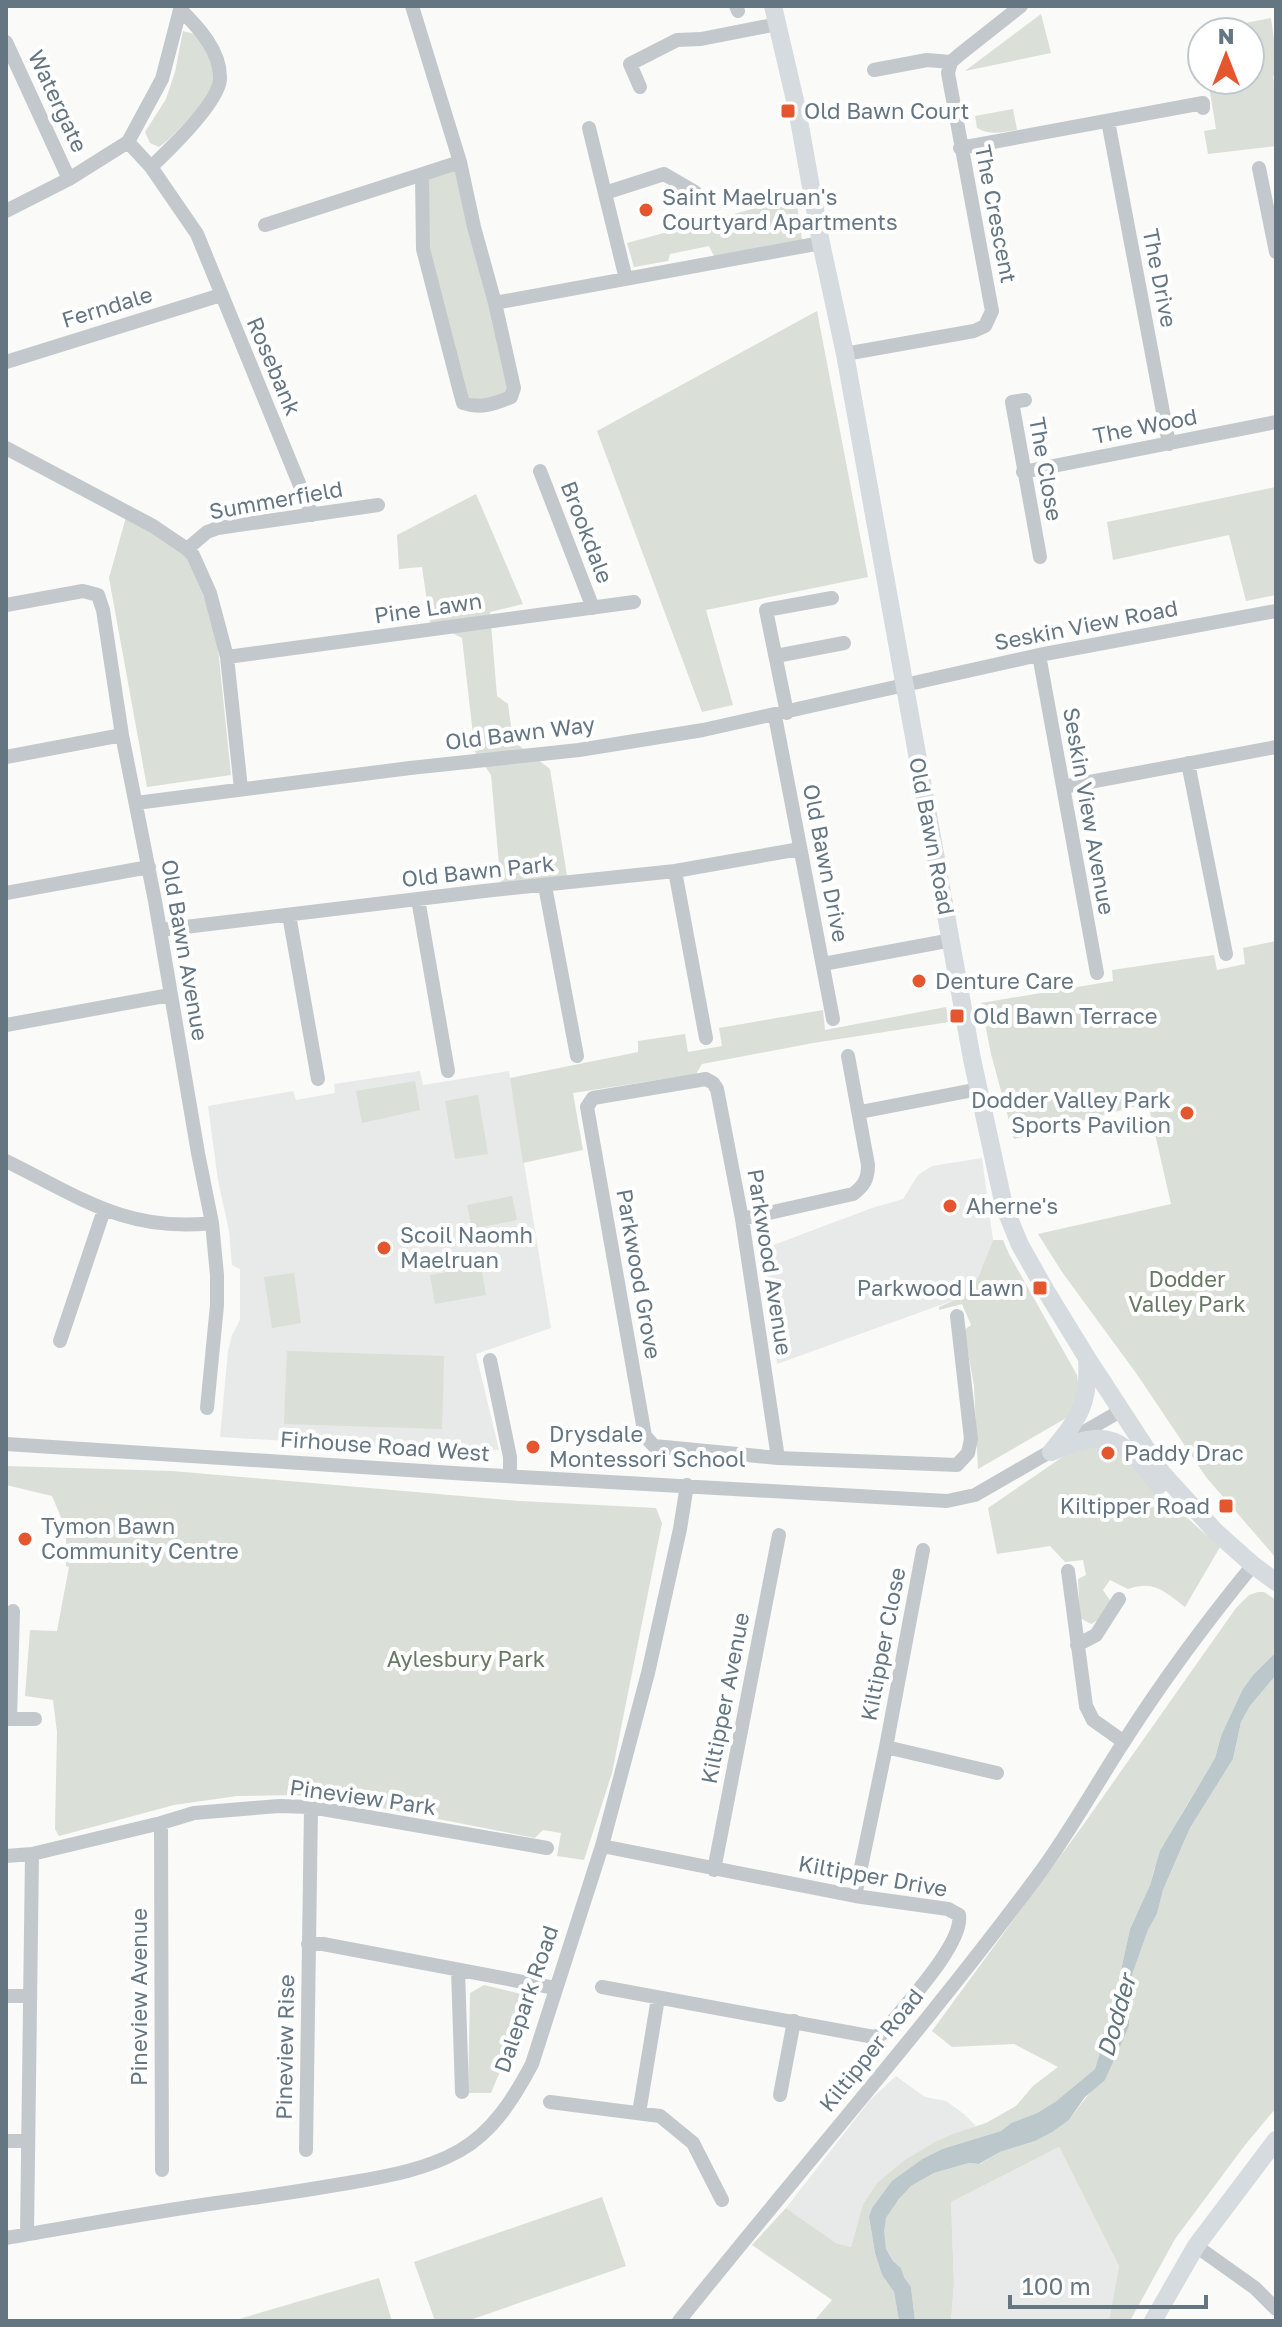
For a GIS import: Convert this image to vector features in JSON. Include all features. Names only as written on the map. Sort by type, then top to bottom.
[{"type":"main road","name":"Old Bawn Road","points":[[776,15],[845,354],[999,1191],[1010,1222],[1046,1291],[1162,1473],[1216,1532],[1276,1582]]},
{"type":"main road","points":[[1051,1452],[1077,1421],[1088,1386],[1087,1358]]},
{"type":"main road","points":[[1051,1452],[1092,1439],[1118,1443],[1127,1448],[1182,1511],[1216,1532]]},
{"type":"main road","points":[[1153,2321],[1196,2246],[1276,2140]]},
{"type":"street","points":[[412,6],[460,162],[514,388],[511,397],[494,404],[473,407],[463,403],[423,249],[422,175]]},
{"type":"street","points":[[874,70],[927,60],[951,62],[1021,6]]},
{"type":"street","name":"Watergate","points":[[6,211],[69,179],[128,142],[162,79],[181,7]]},
{"type":"street","name":"Watergate","points":[[151,167],[200,115],[216,94],[220,80],[211,45],[181,7]]},
{"type":"street","points":[[640,87],[630,64],[677,40],[701,39],[776,15]]},
{"type":"street","name":"Watergate","points":[[6,42],[69,179]]},
{"type":"street","name":"The Crescent","points":[[845,354],[974,331],[985,326],[992,311],[960,148],[948,73],[951,62]]},
{"type":"street","points":[[960,148],[1203,103],[1203,108]]},
{"type":"street","name":"The Drive","points":[[1108,121],[1169,444]]},
{"type":"street","points":[[589,128],[626,279]]},
{"type":"street","points":[[128,142],[151,167]]},
{"type":"street","points":[[265,225],[460,162]]},
{"type":"street","name":"Rosebank","points":[[151,167],[197,234],[312,515]]},
{"type":"street","points":[[1259,168],[1276,252]]},
{"type":"street","points":[[605,193],[664,174],[695,192]]},
{"type":"street","points":[[495,303],[821,243]]},
{"type":"street","name":"Ferndale","points":[[6,362],[221,295]]},
{"type":"street","name":"The Close","points":[[1025,400],[1012,402],[1040,557]]},
{"type":"street","name":"The Wood","points":[[1023,472],[1276,422]]},
{"type":"street","points":[[6,448],[153,526],[187,549],[200,568],[210,593],[227,657],[241,789]]},
{"type":"street","name":"Brookdale","points":[[540,471],[593,608]]},
{"type":"street","name":"Summerfield","points":[[187,549],[207,532],[218,528],[378,505]]},
{"type":"street","name":"Old Bawn Avenue","points":[[6,605],[83,591],[98,595],[103,610],[122,735],[149,867],[212,1223],[217,1305],[207,1408]]},
{"type":"street","name":"Old Bawn Drive","points":[[832,598],[766,610],[776,656],[800,849],[833,1019]]},
{"type":"street","name":"Pine Lawn","points":[[227,657],[634,602]]},
{"type":"street","name":"Seskin View Road","points":[[905,685],[1039,655],[1276,611]]},
{"type":"street","points":[[776,656],[844,643]]},
{"type":"street","name":"Seskin View Avenue","points":[[1039,655],[1097,973]]},
{"type":"street","name":"Old Bawn Way","points":[[136,803],[579,750],[703,730],[905,685]]},
{"type":"street","points":[[6,757],[122,735]]},
{"type":"street","points":[[1063,787],[1276,747]]},
{"type":"street","points":[[1188,763],[1226,954]]},
{"type":"street","name":"Old Bawn Park","points":[[160,930],[675,871],[800,849]]},
{"type":"street","points":[[6,893],[149,867]]},
{"type":"street","points":[[675,871],[706,1038]]},
{"type":"street","points":[[545,886],[577,1056]]},
{"type":"street","points":[[418,899],[448,1071]]},
{"type":"street","points":[[289,915],[318,1079]]},
{"type":"street","points":[[823,964],[952,940]]},
{"type":"street","points":[[6,1025],[170,995]]},
{"type":"street","points":[[742,1219],[853,1194],[863,1187],[868,1177],[868,1165],[848,1056]]},
{"type":"street","name":"Parkwood Avenue","points":[[706,1079],[717,1089],[742,1219],[778,1458]]},
{"type":"street","name":"Parkwood Grove","points":[[706,1079],[593,1098],[587,1107],[645,1436],[654,1446],[778,1458]]},
{"type":"street","points":[[860,1112],[979,1089]]},
{"type":"street","points":[[6,1161],[77,1199],[127,1217],[173,1225],[212,1223]]},
{"type":"street","points":[[60,1341],[104,1210]]},
{"type":"street","points":[[778,1458],[957,1465],[968,1453],[971,1439],[957,1316]]},
{"type":"street","points":[[490,1360],[510,1457],[510,1476]]},
{"type":"street","name":"Firhouse Road West","points":[[6,1444],[947,1501],[975,1495],[1122,1410]]},
{"type":"street","name":"Dalepark Road","points":[[6,2238],[382,2177],[418,2168],[458,2152],[486,2132],[532,2064],[602,1846],[648,1673],[687,1485]]},
{"type":"street","name":"Kiltipper Avenue","points":[[714,1870],[779,1535]]},
{"type":"street","name":"Kiltipper Close","points":[[855,1896],[923,1550]]},
{"type":"street","name":"Kiltipper Road","points":[[679,2321],[1037,1877],[1191,1641],[1253,1565]]},
{"type":"street","points":[[1068,1571],[1086,1706],[1093,1720],[1124,1742]]},
{"type":"street","points":[[1077,1645],[1096,1635],[1119,1599]]},
{"type":"street","points":[[13,1611],[8,1719],[35,1719]]},
{"type":"street","name":"Kiltipper Close","points":[[886,1747],[997,1773]]},
{"type":"street","name":"Pineview Park","points":[[6,1856],[32,1854],[194,1813],[279,1806],[311,1807],[547,1848]]},
{"type":"street","name":"Pineview Rise","points":[[306,2150],[311,1807]]},
{"type":"street","name":"Pineview Avenue","points":[[161,1823],[162,2170]]},
{"type":"street","name":"Kiltipper Drive","points":[[602,1846],[855,1896],[948,1909],[959,1915],[961,1925],[953,1944],[882,2034],[874,2037],[602,1987]]},
{"type":"street","points":[[27,2234],[32,1854]]},
{"type":"street","name":"Pineview Rise","points":[[308,1944],[323,1944],[555,1988]]},
{"type":"street","points":[[458,1970],[462,2092]]},
{"type":"street","points":[[6,1996],[29,1996]]},
{"type":"street","points":[[639,2113],[658,1998]]},
{"type":"street","points":[[780,2095],[794,2021]]},
{"type":"street","points":[[550,2102],[660,2116],[693,2143],[722,2200]]},
{"type":"street","points":[[6,2141],[28,2141]]},
{"type":"street","points":[[1196,2246],[1255,2288],[1276,2309]]},
{"type":"shaded area","name":"Scoil Naomh Maelruan","points":[[420,1071],[423,1085],[509,1071],[551,1328],[476,1354],[499,1450],[220,1437],[228,1351],[240,1320],[240,1269],[232,1265],[208,1106],[293,1091],[296,1100],[335,1093],[334,1084]]},
{"type":"shaded area","points":[[982,1158],[993,1240],[971,1294],[777,1364],[760,1250],[903,1199],[918,1175],[932,1166]]},
{"type":"shaded area","points":[[896,2076],[925,2097],[946,2101],[976,2126],[958,2132],[877,2183],[863,2204],[851,2247],[836,2243],[786,2208],[870,2100]]},
{"type":"shaded area","points":[[1059,2147],[1119,2266],[1109,2321],[951,2321],[954,2284],[951,2202]]},
{"type":"green space","points":[[1041,14],[1051,53],[965,71]]},
{"type":"green space","points":[[1271,18],[1276,54],[1276,75],[1273,76],[1276,146],[1208,154],[1204,131],[1216,129],[1211,96],[1266,96],[1266,19]]},
{"type":"green space","points":[[183,31],[198,35],[214,68],[213,85],[202,104],[159,147],[150,143],[145,132],[166,99]]},
{"type":"green space","points":[[1013,109],[1017,130],[992,133],[977,128],[975,116]]},
{"type":"green space","points":[[460,162],[511,397],[463,403],[423,249],[422,175]]},
{"type":"green space","points":[[796,197],[803,247],[717,262],[709,246],[670,254],[668,261],[634,267],[627,243]]},
{"type":"green space","points":[[817,311],[868,577],[706,610],[733,705],[702,712],[597,431]]},
{"type":"green space","points":[[1276,487],[1276,595],[1246,601],[1229,535],[1113,560],[1107,522]]},
{"type":"green space","points":[[476,494],[523,604],[490,612],[497,696],[508,704],[513,741],[550,769],[567,876],[501,887],[491,775],[475,752],[462,638],[430,622],[422,567],[399,569],[397,535]]},
{"type":"green space","points":[[126,517],[188,556],[216,629],[231,775],[147,787],[109,578]]},
{"type":"green space","name":"Dodder Valley Park","points":[[1276,941],[1276,1558],[1206,1477],[1038,1234],[1171,1204],[1148,1103],[1014,1139],[981,1003],[1113,981],[1112,970],[1214,955],[1217,970],[1245,964],[1243,948]]},
{"type":"green space","points":[[946,1007],[949,1022],[813,1043],[702,1064],[696,1074],[573,1093],[583,1150],[523,1163],[510,1078],[638,1052],[638,1041],[685,1034],[688,1052],[722,1046],[719,1028],[823,1010],[825,1030]]},
{"type":"green space","points":[[415,1081],[420,1110],[362,1123],[356,1091]]},
{"type":"green space","points":[[478,1095],[488,1154],[455,1159],[445,1101]]},
{"type":"green space","points":[[512,1196],[517,1220],[472,1229],[467,1205]]},
{"type":"green space","points":[[993,1240],[1003,1240],[1077,1375],[1080,1397],[1068,1417],[978,1469],[974,1386],[964,1330],[971,1325],[962,1304],[939,1310],[939,1307],[972,1292]]},
{"type":"green space","points":[[481,1266],[486,1295],[435,1304],[430,1275]]},
{"type":"green space","points":[[294,1273],[301,1323],[272,1328],[264,1277]]},
{"type":"green space","points":[[287,1351],[444,1356],[442,1429],[284,1424]]},
{"type":"green space","points":[[1107,1444],[1220,1547],[1185,1607],[1158,1589],[1145,1586],[1128,1589],[1110,1580],[1103,1590],[1111,1602],[1102,1618],[1091,1624],[1080,1618],[1078,1579],[1086,1575],[1083,1560],[1065,1562],[1050,1546],[997,1554],[988,1508],[1079,1448]]},
{"type":"green space","name":"Aylesbury Park","points":[[6,1466],[172,1471],[520,1501],[656,1508],[662,1523],[612,1773],[584,1860],[557,1856],[561,1833],[543,1830],[535,1838],[330,1798],[295,1795],[237,1796],[174,1805],[59,1836],[55,1829],[57,1732],[53,1700],[25,1696],[30,1630],[57,1631],[69,1567],[66,1566],[66,1529],[52,1496],[6,1485]]},
{"type":"green space","points":[[1264,1592],[1276,1600],[1276,1652],[1254,1674],[1221,1736],[1215,1758],[1181,1815],[1154,1870],[1130,1929],[1112,2011],[1095,2069],[1037,2113],[1011,2123],[1001,2131],[942,2149],[924,2158],[869,2217],[875,2253],[882,2275],[894,2292],[899,2321],[814,2321],[832,2300],[752,2245],[786,2208],[836,2243],[851,2247],[863,2204],[877,2183],[905,2160],[935,2142],[986,2123],[1016,2106],[1033,2086],[1058,2067],[1014,2044],[952,2047],[932,2031],[1081,1828],[1236,1608],[1249,1595]]},
{"type":"green space","points":[[1276,1675],[1276,2108],[1175,2239],[1130,2321],[1109,2321],[1119,2266],[1059,2147],[951,2202],[954,2284],[951,2321],[915,2321],[911,2287],[886,2249],[883,2231],[886,2218],[911,2186],[934,2173],[969,2163],[980,2164],[1000,2152],[1035,2141],[1069,2120],[1116,2058],[1119,2044],[1129,2026],[1132,1975],[1157,1914],[1163,1890],[1190,1828],[1233,1759],[1241,1722]]},
{"type":"green space","points":[[484,1985],[525,1995],[529,2002],[491,2093],[468,2093],[470,1993]]},
{"type":"green space","points":[[602,2197],[626,2266],[467,2321],[435,2321],[414,2262]]},
{"type":"green space","points":[[379,2278],[392,2321],[232,2321]]},
{"type":"water","name":"Dodder","points":[[1276,1652],[1276,1675],[1241,1722],[1233,1759],[1190,1828],[1163,1890],[1157,1914],[1132,1975],[1129,2026],[1105,2080],[1085,2097],[1069,2120],[1052,2132],[1000,2152],[979,2164],[969,2163],[934,2173],[911,2186],[886,2218],[886,2249],[911,2287],[915,2321],[899,2321],[894,2292],[882,2275],[875,2253],[869,2217],[872,2208],[892,2181],[924,2158],[942,2149],[1001,2131],[1011,2123],[1037,2113],[1095,2069],[1112,2011],[1130,1929],[1150,1885],[1160,1851],[1215,1758],[1221,1736],[1243,1689]]},
{"type":"place","name":"Old Bawn Court","points":[[788,111]]},
{"type":"place","name":"Saint Maelruan's Courtyard Apartments","points":[[646,210]]},
{"type":"place","name":"Denture Care","points":[[919,981]]},
{"type":"place","name":"Old Bawn Terrace","points":[[957,1016]]},
{"type":"place","name":"Dodder Valley Park Sports Pavilion","points":[[1187,1113]]},
{"type":"place","name":"Aherne's","points":[[950,1206]]},
{"type":"place","name":"Scoil Naomh Maelruan","points":[[384,1248]]},
{"type":"place","name":"Parkwood Lawn","points":[[1040,1288]]},
{"type":"place","name":"Drysdale Montessori School","points":[[533,1447]]},
{"type":"place","name":"Paddy Drac","points":[[1108,1453]]},
{"type":"place","name":"Kiltipper Road","points":[[1226,1506]]},
{"type":"place","name":"Tymon Bawn Community Centre","points":[[25,1539]]}]
